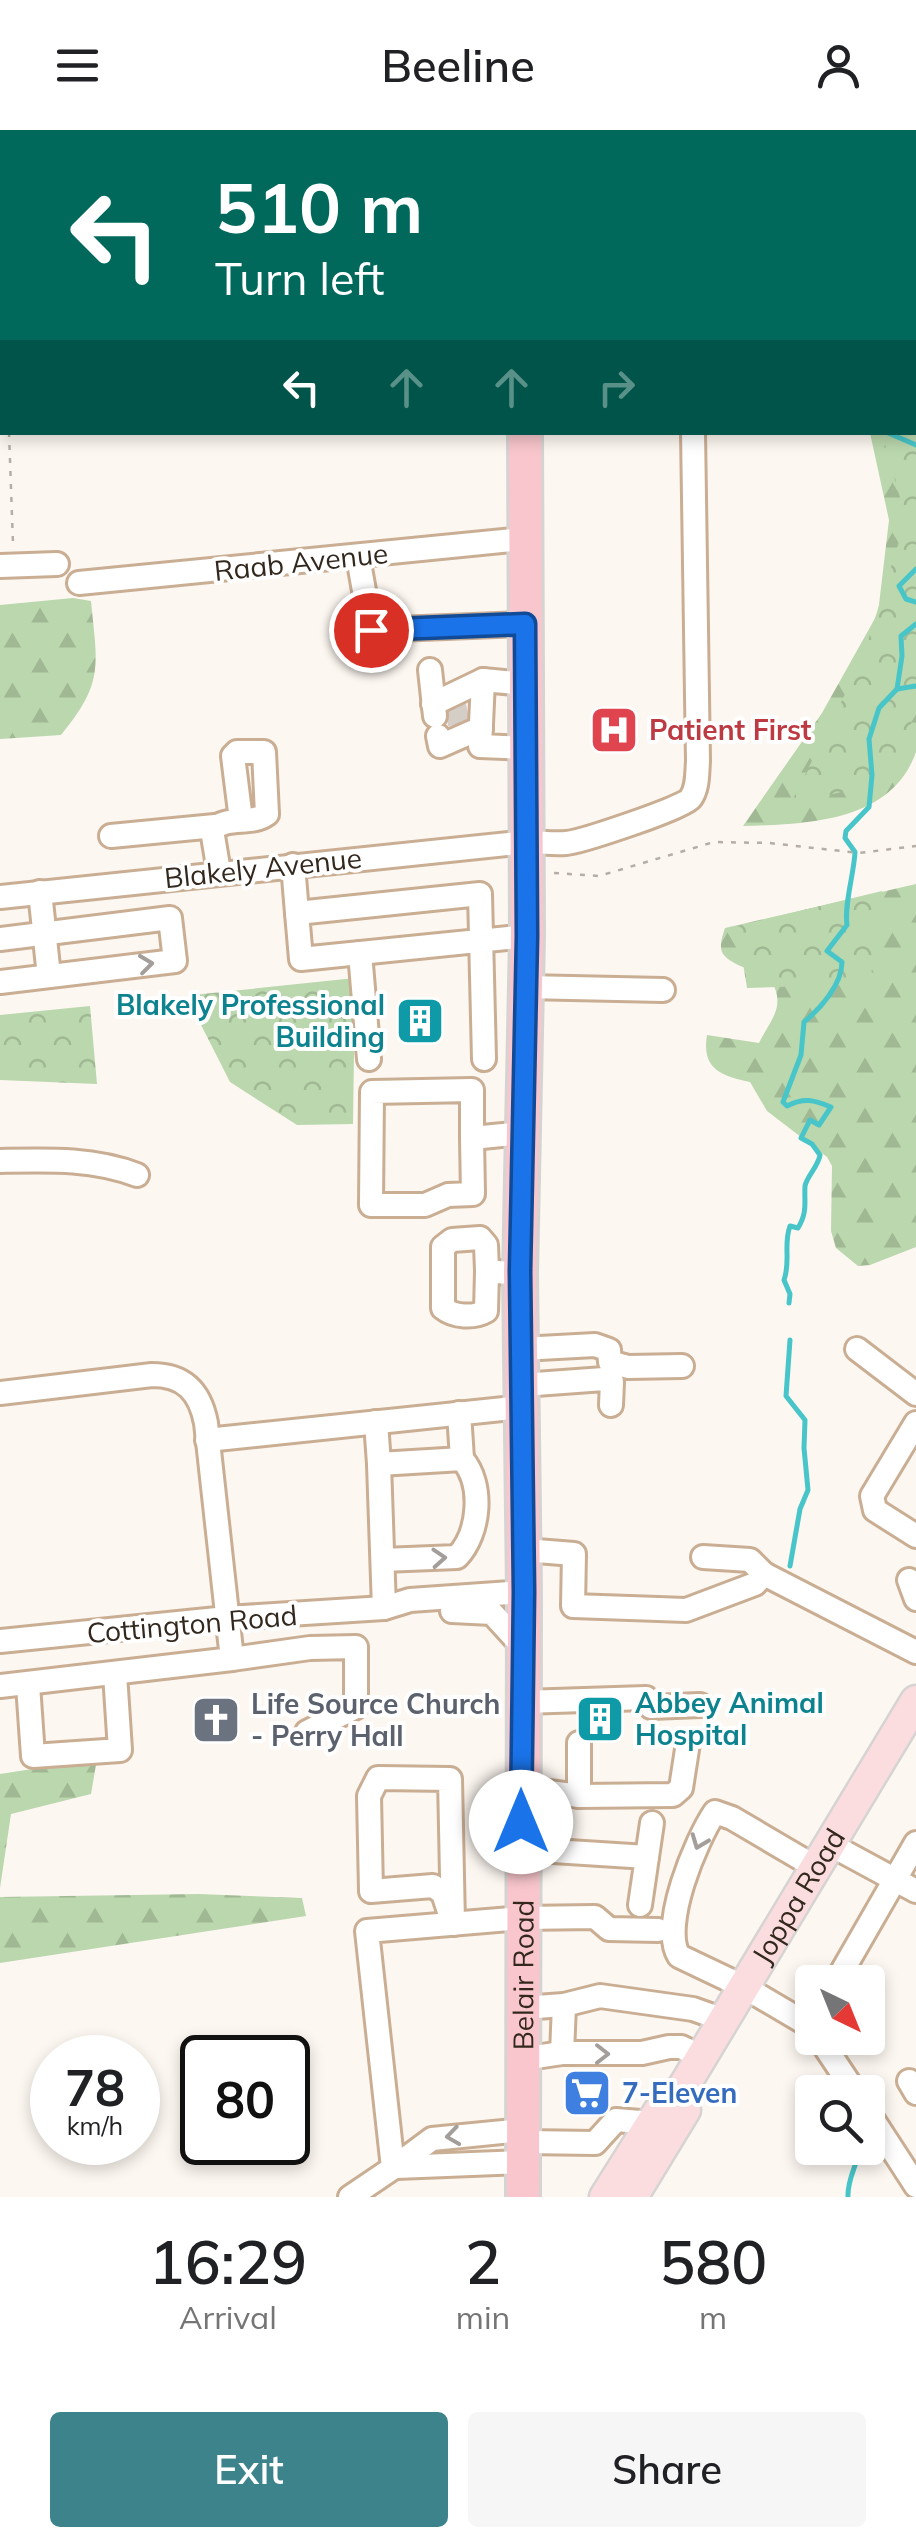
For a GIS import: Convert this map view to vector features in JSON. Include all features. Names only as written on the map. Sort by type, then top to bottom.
[{"type":"highway","name":"Belair Road","points":[[522,2197],[524,1550],[520,1274],[527,936],[524,435]]},
{"type":"main road","name":"Joppa Road","points":[[605,2197],[668,2098],[681,2091],[916,1701]]},
{"type":"main road","name":"Joppa Road","points":[[644,2192],[685,2110],[681,2091]]},
{"type":"street","name":"Blakely Avenue","points":[[0,896],[293,865],[527,856],[599,837],[644,817],[682,808],[692,797],[698,762],[693,435]]},
{"type":"street","name":"Raab Avenue","points":[[79,583],[524,540]]},
{"type":"street","points":[[358,556],[371,630],[525,624]]},
{"type":"street","points":[[7,566],[57,564]]},
{"type":"street","points":[[430,670],[452,718],[480,746],[526,748]]},
{"type":"street","points":[[483,680],[526,684]]},
{"type":"street","points":[[452,718],[483,680]]},
{"type":"street","points":[[452,718],[483,680]]},
{"type":"street","points":[[111,836],[241,820]]},
{"type":"street","points":[[215,826],[212,830],[219,872]]},
{"type":"street","points":[[293,865],[300,959],[527,936]]},
{"type":"street","points":[[40,892],[49,976]]},
{"type":"street","points":[[297,913],[480,894],[484,1059]]},
{"type":"street","points":[[0,938],[170,918],[176,961],[0,982]]},
{"type":"street","points":[[360,953],[369,1059]]},
{"type":"street","points":[[525,987],[662,990]]},
{"type":"street","points":[[472,1090],[472,1138],[472,1194],[448,1194],[425,1204],[371,1205],[372,1092],[472,1090]]},
{"type":"street","points":[[472,1138],[523,1133]]},
{"type":"street","points":[[0,1161],[74,1160],[137,1175]]},
{"type":"street","points":[[488,1271],[520,1274]]},
{"type":"street","points":[[521,1348],[595,1345],[609,1350],[610,1362],[628,1367],[682,1366]]},
{"type":"street","points":[[856,1349],[916,1394]]},
{"type":"street","points":[[0,1393],[169,1375],[196,1392],[207,1440],[232,1659]]},
{"type":"street","points":[[207,1440],[459,1414],[604,1379],[612,1382],[612,1404]]},
{"type":"street","points":[[382,1560],[457,1557],[466,1548],[476,1524],[472,1470],[462,1458],[459,1414]]},
{"type":"street","points":[[376,1422],[384,1608]]},
{"type":"street","points":[[916,1423],[872,1496],[875,1510],[916,1536]]},
{"type":"street","points":[[379,1464],[462,1458]]},
{"type":"street","points":[[524,1550],[574,1554],[573,1606],[686,1610],[754,1584],[764,1574]]},
{"type":"street","points":[[703,1557],[750,1560],[764,1574],[916,1652]]},
{"type":"street","name":"Cottington Road","points":[[0,1642],[524,1592]]},
{"type":"street","name":"Cottington Road","points":[[384,1608],[410,1613],[492,1613],[524,1648]]},
{"type":"street","points":[[0,1686],[356,1647],[356,1707],[307,1732]]},
{"type":"street","points":[[28,1685],[33,1756],[120,1750],[115,1674]]},
{"type":"street","points":[[523,1702],[646,1698],[652,1707],[700,1705]]},
{"type":"street","points":[[521,1788],[579,1796],[672,1795],[681,1788],[688,1742]]},
{"type":"street","points":[[579,1744],[579,1796]]},
{"type":"street","points":[[393,2168],[373,1931],[380,1890],[369,1796],[378,1778],[450,1779],[453,1924]]},
{"type":"street","points":[[795,2016],[744,1986],[679,1956],[672,1946],[680,1894],[705,1827],[715,1812],[771,1841],[894,1880],[916,1892]]},
{"type":"street","points":[[640,1905],[652,1822]]},
{"type":"street","points":[[846,1965],[916,1843]]},
{"type":"street","points":[[522,1848],[647,1857]]},
{"type":"street","points":[[433,1886],[451,1858]]},
{"type":"street","points":[[380,1890],[433,1886],[443,1893],[453,1924]]},
{"type":"street","points":[[373,1931],[596,1916],[609,1929],[658,1930]]},
{"type":"street","points":[[522,2008],[590,1998],[624,1998],[693,2009],[724,2020]]},
{"type":"street","points":[[562,2053],[564,2004]]},
{"type":"street","points":[[522,2059],[682,2047],[702,2057]]},
{"type":"street","points":[[350,2197],[432,2139],[522,2145],[596,2144],[616,2120],[652,2123]]},
{"type":"street","points":[[885,2138],[916,2186]]},
{"type":"street","points":[[393,2168],[522,2145]]},
{"type":"path","points":[[7,566],[9,435]]},
{"type":"path","points":[[527,856],[599,876],[714,842],[859,852],[916,846]]},
{"type":"green space","points":[[870,435],[916,435],[916,752],[904,775],[867,806],[819,820],[743,826],[822,713],[878,613],[889,520]]},
{"type":"green space","points":[[883,435],[916,435],[916,701],[900,777],[790,805],[862,660],[906,519]]},
{"type":"green space","points":[[73,598],[91,601],[96,658],[85,701],[61,735],[0,739],[0,605]]},
{"type":"green space","points":[[916,884],[916,1247],[858,1266],[836,1248],[831,1231],[832,1166],[827,1157],[767,1111],[750,1082],[731,1077],[711,1064],[707,1035],[759,1043],[777,1006],[777,993],[765,977],[736,964],[722,952],[725,928]]},
{"type":"green space","points":[[882,891],[870,984],[747,988],[737,926]]},
{"type":"green space","points":[[355,978],[353,1124],[297,1125],[230,1082],[195,1013],[193,995]]},
{"type":"green space","points":[[90,1006],[97,1084],[0,1080],[0,1015]]},
{"type":"green space","points":[[97,1759],[91,1794],[11,1814],[0,1888],[0,1774]]},
{"type":"green space","points":[[199,1894],[302,1898],[306,1916],[0,1963],[0,1897]]},
{"type":"waterway","points":[[893,435],[916,445]]},
{"type":"waterway","points":[[916,569],[899,586],[906,599],[916,602]]},
{"type":"waterway","points":[[789,1303],[784,1280],[788,1233],[790,1226],[798,1228],[801,1222],[805,1186],[820,1155],[801,1138],[810,1120],[819,1125],[831,1107],[809,1100],[787,1106],[783,1102],[801,1055],[804,1022],[829,995],[841,970],[842,962],[827,951],[847,925],[855,852],[845,838],[846,831],[869,807],[869,739],[879,708],[897,689],[901,636],[916,624]]},
{"type":"waterway","points":[[897,689],[916,686]]},
{"type":"waterway","points":[[790,1340],[786,1396],[805,1420],[808,1490],[800,1509],[790,1566]]},
{"type":"waterway","points":[[848,2197],[855,2165]]},
{"type":"tunnel","points":[[455,705],[459,724]]},
{"type":"place","name":"Patient First","points":[[614,730]]},
{"type":"place","name":"Blakely Professional Building","points":[[420,1021]]},
{"type":"place","name":"Abbey Animal Hospital","points":[[600,1719]]},
{"type":"place","name":"Life Source Church - Perry Hall","points":[[216,1720]]},
{"type":"place","name":"7-Eleven","points":[[587,2093]]},
{"type":"route","points":[[371,630],[525,624],[527,936],[520,1271],[524,1592],[521,1822]]}]
